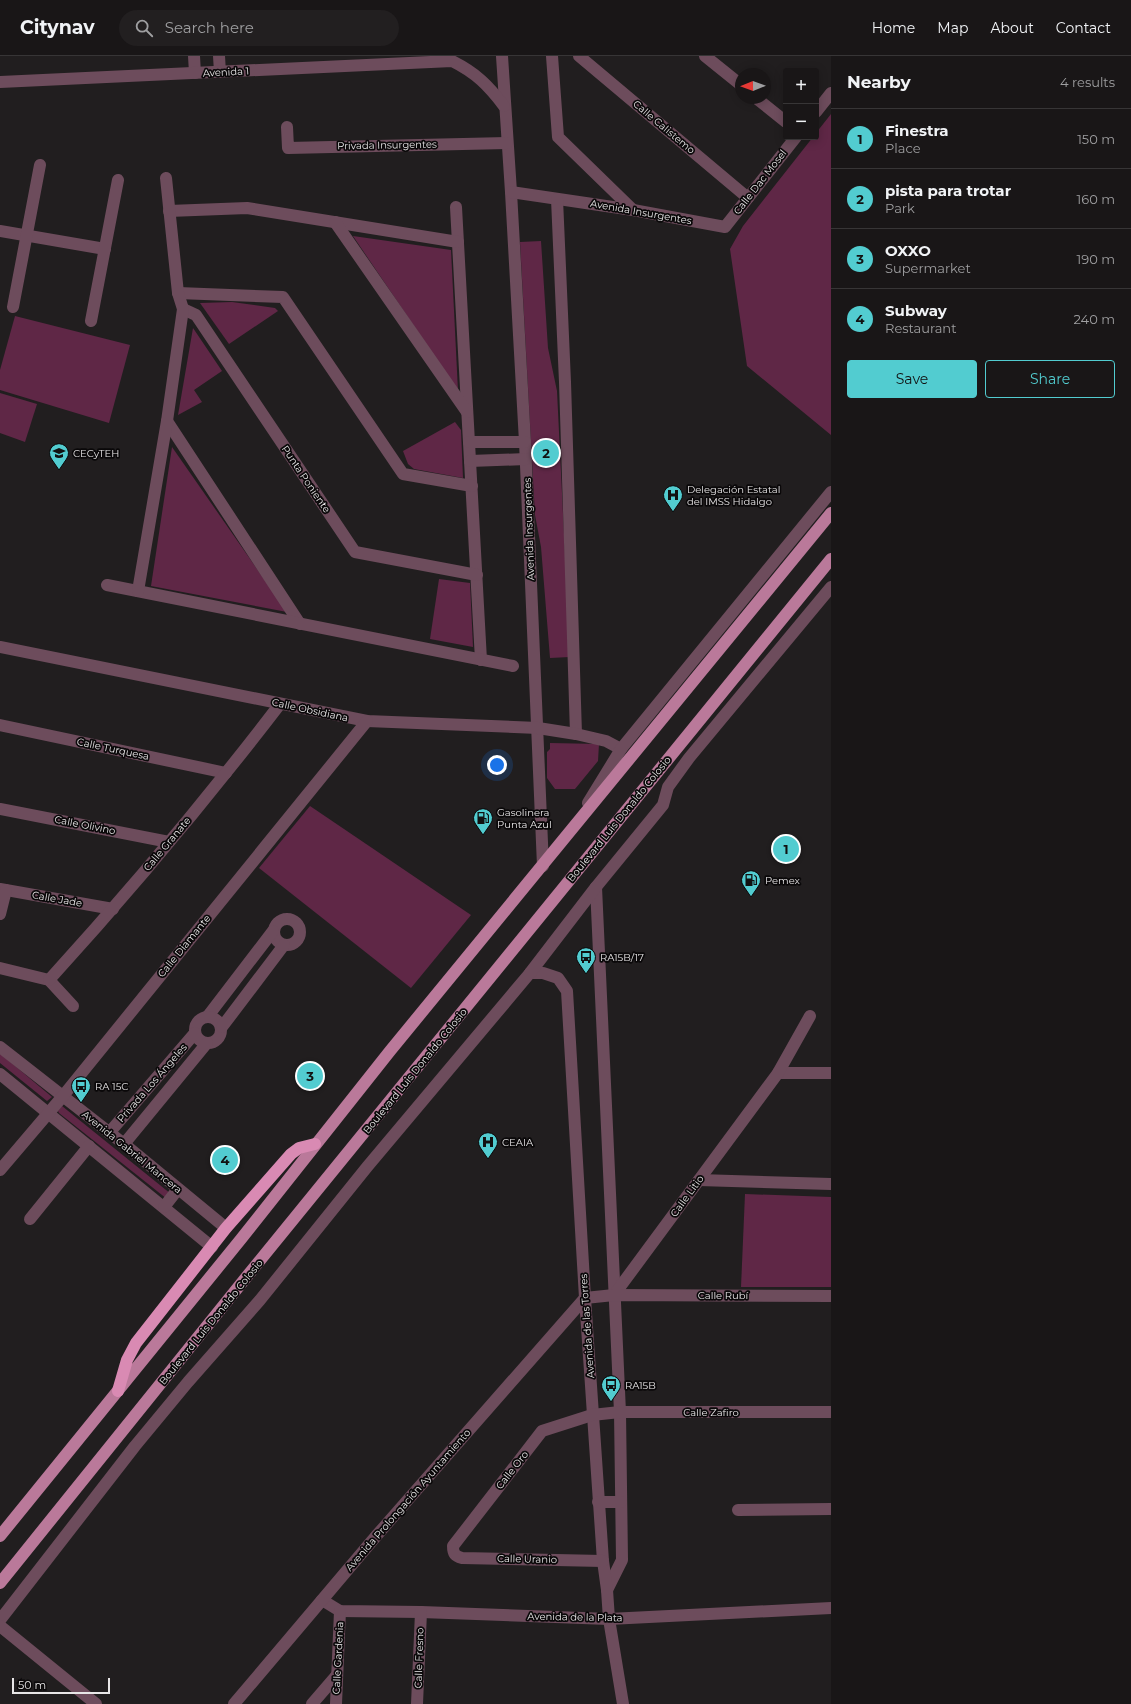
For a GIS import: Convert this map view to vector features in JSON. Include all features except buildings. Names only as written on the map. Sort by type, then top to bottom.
[{"type":"highway","points":[[118,1391],[127,1360],[136,1343],[226,1228],[291,1154],[299,1148],[315,1144]]},
{"type":"main road","points":[[0,1536],[241,1239],[315,1144],[543,866],[578,820],[831,513]]},
{"type":"main road","name":"Boulevard Luis Donaldo Colosio","points":[[0,1583],[238,1287],[831,559]]},
{"type":"street","points":[[194,56],[195,73]]},
{"type":"street","points":[[219,56],[220,72]]},
{"type":"street","name":"Avenida Insurgentes","points":[[502,56],[526,459],[543,866]]},
{"type":"street","points":[[552,56],[558,137],[633,210]]},
{"type":"street","name":"Calle Calistemo","points":[[579,56],[748,198]]},
{"type":"street","points":[[705,56],[735,80]]},
{"type":"street","name":"Avenida 1","points":[[0,82],[220,72],[454,58],[479,76],[504,106]]},
{"type":"street","points":[[819,108],[831,93]]},
{"type":"street","points":[[764,104],[783,120]]},
{"type":"street","name":"Privada Insurgentes","points":[[287,127],[288,148],[507,143]]},
{"type":"street","name":"Calle Dac Mosel","points":[[725,227],[794,140]]},
{"type":"street","points":[[13,307],[40,165]]},
{"type":"street","points":[[138,591],[167,421],[183,309],[178,293],[166,178]]},
{"type":"street","points":[[91,321],[118,180]]},
{"type":"street","name":"Avenida Insurgentes","points":[[511,192],[633,210],[725,227]]},
{"type":"street","points":[[556,198],[565,390],[576,734]]},
{"type":"street","points":[[456,207],[482,660]]},
{"type":"street","points":[[169,211],[247,208],[458,242]]},
{"type":"street","points":[[335,222],[468,413]]},
{"type":"street","points":[[0,231],[105,250]]},
{"type":"street","points":[[178,293],[283,297],[403,474],[472,486]]},
{"type":"street","name":"Punta Poniente","points":[[183,309],[196,314],[355,552],[477,575]]},
{"type":"street","points":[[167,421],[300,624]]},
{"type":"street","points":[[469,442],[525,442]]},
{"type":"street","points":[[470,461],[526,459]]},
{"type":"street","points":[[578,820],[621,749],[831,492]]},
{"type":"street","points":[[107,585],[513,666]]},
{"type":"street","points":[[0,1620],[135,1446],[188,1382],[260,1300],[367,1167],[530,973],[596,887],[663,805],[668,787],[689,758],[831,587]]},
{"type":"street","name":"Calle Obsidiana","points":[[0,647],[367,721],[538,728],[576,734],[606,741],[621,749]]},
{"type":"street","name":"Calle Granate","points":[[50,980],[170,842],[280,704]]},
{"type":"street","name":"Calle Diamante","points":[[0,1170],[63,1096],[367,721]]},
{"type":"street","name":"Calle Turquesa","points":[[0,725],[226,773]]},
{"type":"street","name":"Calle Olivino","points":[[0,809],[170,842]]},
{"type":"street","points":[[596,887],[620,1412],[622,1560],[607,1590]]},
{"type":"street","points":[[0,914],[3,889]]},
{"type":"street","name":"Calle Jade","points":[[3,889],[113,909]]},
{"type":"street","points":[[208,1016],[274,931],[280,920],[286,918],[292,920],[298,924],[300,930],[296,941],[284,945],[278,942],[274,931]]},
{"type":"street","points":[[222,1027],[219,1021],[214,1017],[208,1016],[198,1021],[195,1027],[195,1033],[200,1040],[207,1043],[218,1039],[222,1027],[284,945]]},
{"type":"street","points":[[0,968],[50,980],[73,1006]]},
{"type":"street","name":"Avenida de las Torres","points":[[530,973],[543,973],[558,978],[567,991],[598,1502],[609,1619],[623,1704]]},
{"type":"street","name":"Calle Litio","points":[[614,1295],[778,1072],[810,1016]]},
{"type":"street","name":"Privada Los Ángeles","points":[[109,1133],[195,1033]]},
{"type":"street","name":"Privada Los Ángeles","points":[[124,1144],[207,1043]]},
{"type":"street","name":"Avenida Gabriel Mancera","points":[[0,1047],[124,1144],[226,1228]]},
{"type":"street","points":[[778,1072],[831,1073]]},
{"type":"street","points":[[0,1074],[212,1247]]},
{"type":"street","points":[[30,1219],[89,1146]]},
{"type":"street","points":[[699,1180],[831,1184]]},
{"type":"street","points":[[164,1207],[178,1189]]},
{"type":"street","points":[[585,1298],[614,1295]]},
{"type":"street","name":"Calle Rubí","points":[[614,1295],[831,1296]]},
{"type":"street","name":"Avenida Prolongación Ayuntamiento","points":[[234,1704],[377,1535],[585,1298]]},
{"type":"street","name":"Calle Zafiro","points":[[592,1415],[620,1412],[831,1412]]},
{"type":"street","name":"Calle Oro","points":[[453,1553],[453,1546],[455,1543],[542,1431],[592,1415]]},
{"type":"street","points":[[598,1502],[621,1502]]},
{"type":"street","points":[[738,1510],[831,1509]]},
{"type":"street","name":"Calle Uranio","points":[[453,1553],[462,1558],[603,1561]]},
{"type":"street","points":[[322,1600],[340,1611]]},
{"type":"street","name":"Avenida de la Plata","points":[[340,1611],[421,1612],[609,1619],[831,1608]]},
{"type":"street","name":"Calle Gardenia","points":[[336,1704],[340,1611]]},
{"type":"street","name":"Calle Fresno","points":[[417,1704],[421,1612]]},
{"type":"street","points":[[0,1626],[96,1704]]},
{"type":"street","points":[[312,1704],[337,1675]]},
{"type":"shaded area","points":[[831,114],[831,435],[747,366],[730,249],[743,226],[811,140],[819,140],[819,129]]},
{"type":"shaded area","points":[[353,236],[451,250],[458,391]]},
{"type":"shaded area","points":[[541,241],[548,348],[557,391],[570,657],[550,658],[541,547],[535,515],[520,242]]},
{"type":"shaded area","points":[[232,302],[275,308],[278,311],[229,344],[200,303]]},
{"type":"shaded area","points":[[15,316],[130,345],[109,423],[0,390],[0,370]]},
{"type":"shaded area","points":[[193,328],[222,371],[194,390],[202,402],[178,415]]},
{"type":"shaded area","points":[[0,393],[37,404],[25,442],[0,433]]},
{"type":"shaded area","points":[[455,422],[461,430],[463,478],[414,469],[408,464],[403,451]]},
{"type":"shaded area","points":[[172,447],[287,612],[151,586]]},
{"type":"shaded area","points":[[439,579],[470,583],[473,647],[430,639]]},
{"type":"shaded area","points":[[550,743],[599,744],[598,761],[575,789],[555,789],[547,778],[547,752],[550,749]]},
{"type":"shaded area","points":[[310,806],[471,915],[411,988],[259,868]]},
{"type":"shaded area","points":[[0,1054],[52,1097],[47,1101],[0,1063]]},
{"type":"shaded area","points":[[62,1106],[171,1194],[167,1199],[59,1113],[58,1111]]},
{"type":"shaded area","points":[[745,1194],[831,1197],[831,1287],[741,1287]]},
{"type":"place","name":"pista para trotar","points":[[546,453]]},
{"type":"place","name":"CECyTEH","points":[[59,470]]},
{"type":"place","name":"Delegación Estatal del IMSS Hidalgo","points":[[673,512]]},
{"type":"place","name":"Gasolinera Punta Azul","points":[[483,835]]},
{"type":"place","name":"Finestra","points":[[786,849]]},
{"type":"place","name":"Pemex","points":[[751,897]]},
{"type":"place","name":"RA15B/17","points":[[586,974]]},
{"type":"place","name":"OXXO","points":[[310,1076]]},
{"type":"place","name":"RA 15C","points":[[81,1103]]},
{"type":"place","name":"CEAIA","points":[[488,1159]]},
{"type":"place","name":"Subway","points":[[225,1160]]},
{"type":"place","name":"RA15B","points":[[611,1402]]}]
